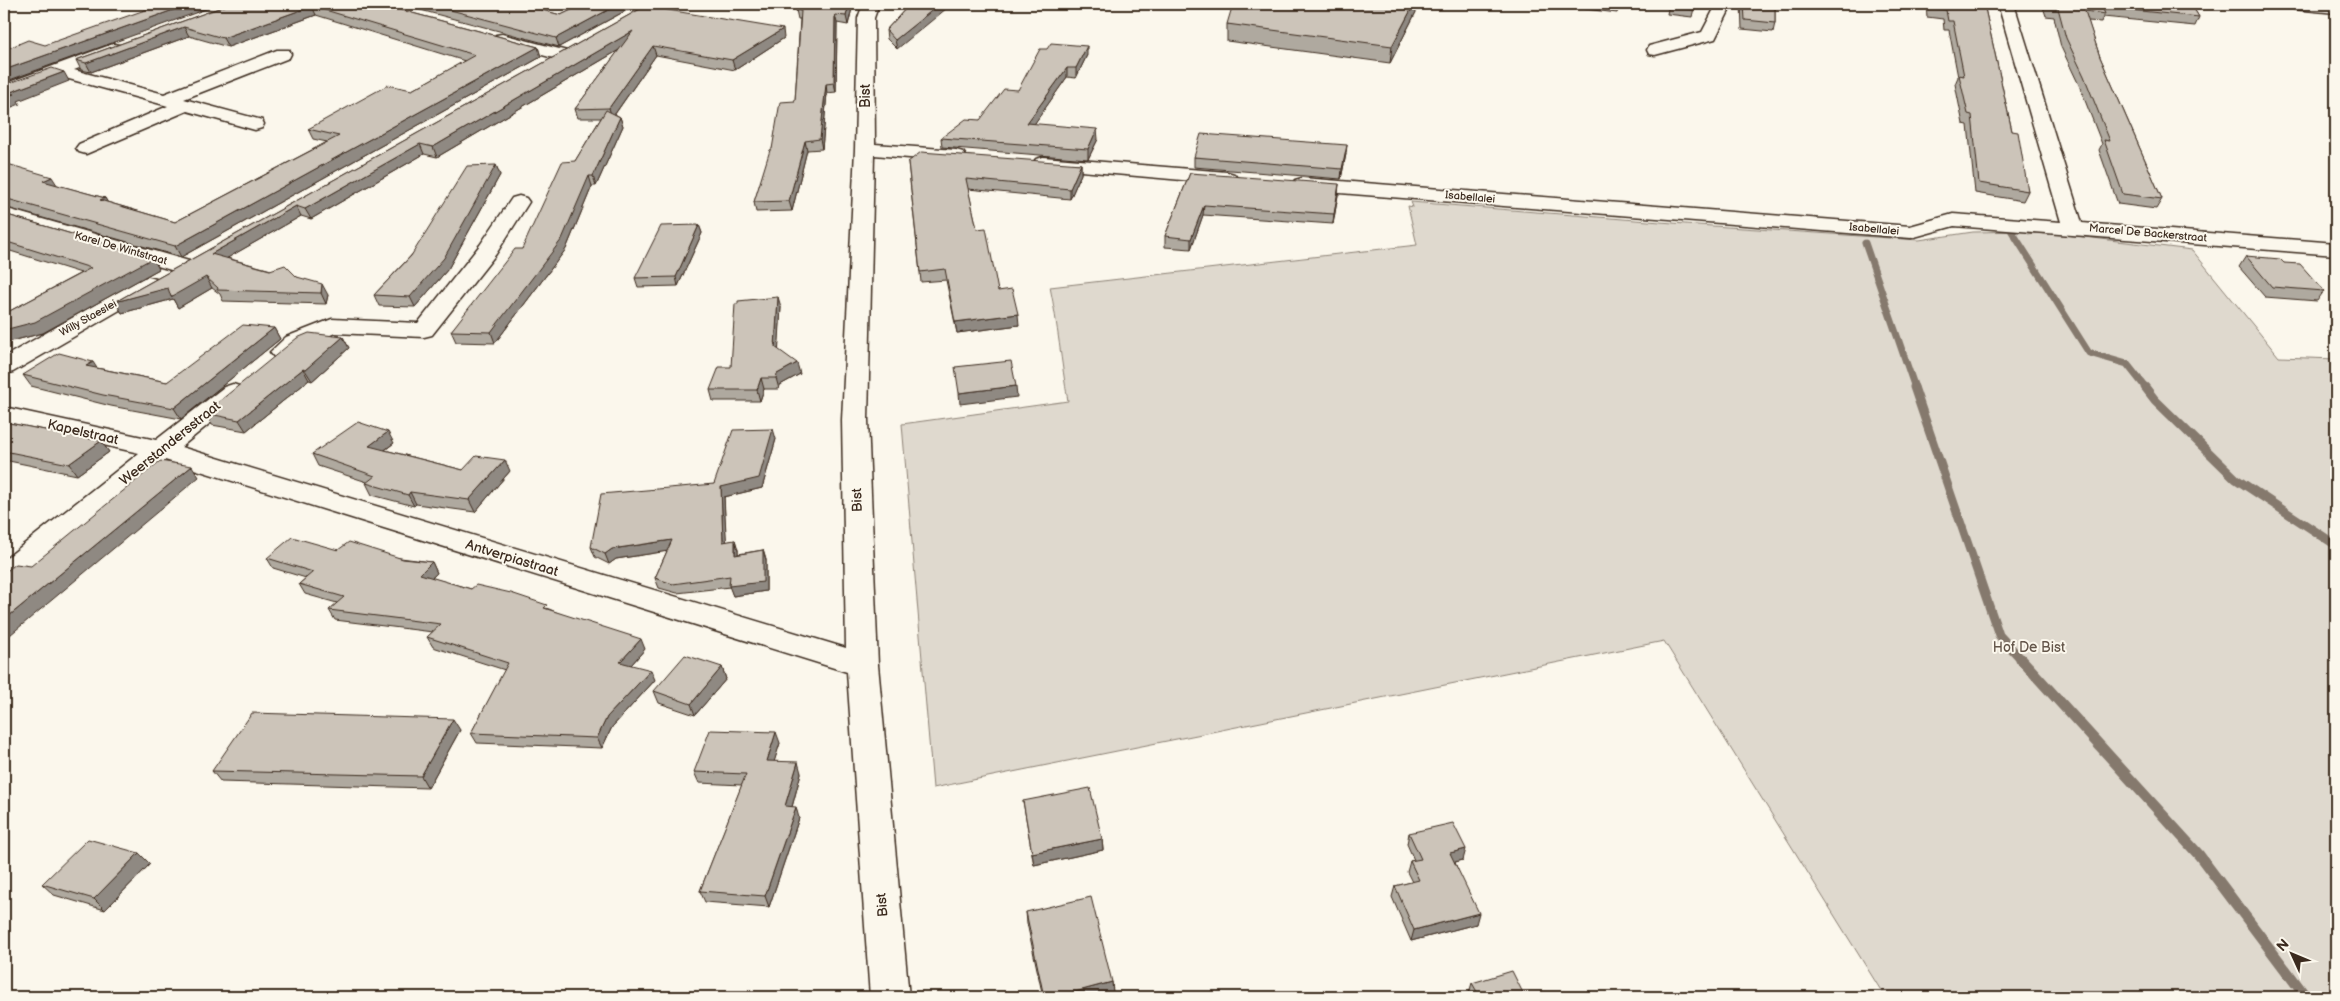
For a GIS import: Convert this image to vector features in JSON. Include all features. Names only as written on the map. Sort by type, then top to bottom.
[{"type":"street","name":"Bist","points":[[871,4],[866,18],[865,149],[855,420],[862,665],[890,997]]},
{"type":"street","points":[[1655,50],[1709,36],[1722,4]]},
{"type":"street","name":"Marcel De Backerstraat","points":[[2006,4],[2073,227],[2336,249]]},
{"type":"street","points":[[2294,4],[2336,8]]},
{"type":"street","points":[[486,34],[561,55]]},
{"type":"street","points":[[4,90],[129,44]]},
{"type":"street","points":[[535,69],[577,46]]},
{"type":"street","points":[[165,100],[283,54]]},
{"type":"street","points":[[56,70],[255,124]]},
{"type":"street","points":[[86,148],[186,105]]},
{"type":"street","points":[[865,149],[976,158]]},
{"type":"street","points":[[1025,162],[1244,179]]},
{"type":"street","name":"Isabellalei","points":[[1284,182],[1911,232],[1953,220],[2073,227]]},
{"type":"street","name":"Weerstandersstraat","points":[[4,575],[162,450],[294,342],[332,326],[424,330],[488,249],[519,202]]},
{"type":"street","name":"Karel De Wintstraat","points":[[4,214],[190,261]]},
{"type":"street","name":"Willy Staeslei","points":[[10,358],[190,261]]},
{"type":"street","name":"Kapelstraat","points":[[4,415],[162,450]]},
{"type":"street","name":"Antverpiastraat","points":[[162,450],[862,665]]},
{"type":"green space","name":"Hof De Bist","points":[[1411,202],[1698,225],[1919,240],[1973,232],[2026,231],[2028,234],[2043,232],[2192,250],[2279,357],[2336,359],[2336,997],[1885,997],[1664,641],[933,788],[902,424],[1068,401],[1050,287],[1417,245],[1408,206],[1413,207]]},
{"type":"building","points":[[162,4],[190,4],[4,70],[4,50],[28,40],[45,45]]},
{"type":"building","points":[[230,4],[379,4],[538,47],[175,246],[4,198],[4,163],[52,177],[43,181],[105,198],[100,200],[175,222],[339,136],[308,129],[388,85],[412,90],[475,55],[312,6],[223,38],[184,27],[86,63],[76,60]]},
{"type":"building","points":[[428,4],[519,4],[561,15],[584,4],[619,4],[556,38]]},
{"type":"building","points":[[649,4],[664,4],[656,8],[783,29],[732,60],[653,46],[609,108],[575,109],[633,31],[433,147],[420,144],[305,209],[296,206],[211,254],[270,270],[285,265],[297,277],[322,284],[321,293],[217,290],[218,288],[206,277],[171,297],[168,288],[115,302]]},
{"type":"building","points":[[810,4],[849,4],[846,16],[835,15],[834,83],[826,84],[820,139],[805,141],[789,201],[754,202],[770,150],[772,149],[780,102],[795,101],[801,11],[796,10]]},
{"type":"building","points":[[910,4],[940,4],[895,40],[886,30]]},
{"type":"building","points":[[1233,4],[1414,4],[1392,46],[1227,24]]},
{"type":"building","points":[[1601,4],[1620,4],[1619,6]]},
{"type":"building","points":[[1670,4],[1695,4],[1694,10],[1669,7]]},
{"type":"building","points":[[1744,4],[1775,4],[1775,23],[1745,20]]},
{"type":"building","points":[[1930,4],[1984,4],[2012,131],[2018,132],[2028,191],[1979,183],[1972,115],[1968,114],[1959,75],[1964,76],[1953,21],[1948,21],[1946,10],[1931,8]]},
{"type":"building","points":[[2049,4],[2191,4],[2199,17],[2102,7],[2105,14],[2085,11],[2100,57],[2162,199],[2123,194],[2104,140],[2110,141],[2084,76],[2066,38],[2058,8],[2050,7]]},
{"type":"building","points":[[1051,43],[1087,46],[1076,68],[1067,68],[1027,123],[1097,129],[1088,149],[941,138],[966,119],[980,120],[1004,89],[1018,90],[1040,49],[1047,49]]},
{"type":"building","points":[[52,68],[64,72],[8,93],[14,94],[4,98],[4,85]]},
{"type":"building","points":[[606,110],[620,117],[593,176],[589,176],[562,239],[491,332],[451,331],[515,249],[522,249],[562,162],[575,161]]},
{"type":"building","points":[[1201,134],[1347,145],[1342,169],[1194,157]]},
{"type":"building","points":[[921,152],[1081,164],[1070,189],[966,179],[977,229],[986,228],[998,291],[1012,289],[1018,314],[955,322],[945,269],[920,272],[908,162]]},
{"type":"building","points":[[496,165],[444,258],[410,297],[374,295],[411,256],[467,166]]},
{"type":"building","points":[[1190,173],[1339,184],[1334,214],[1204,205],[1191,239],[1165,236]]},
{"type":"building","points":[[4,214],[153,258],[35,322],[4,330],[4,314],[91,268],[4,241]]},
{"type":"building","points":[[699,225],[676,277],[635,278],[661,226]]},
{"type":"building","points":[[2246,256],[2280,259],[2284,263],[2300,264],[2324,291],[2272,287]]},
{"type":"building","points":[[778,297],[775,347],[797,363],[777,374],[776,378],[761,378],[757,390],[710,390],[719,367],[731,367],[735,304],[738,304],[738,301]]},
{"type":"building","points":[[243,325],[274,328],[174,408],[103,395],[23,375],[59,353],[93,362],[86,366],[167,382]]},
{"type":"building","points":[[309,333],[343,337],[305,370],[303,369],[239,420],[205,413],[297,338]]},
{"type":"building","points":[[1011,361],[1016,386],[959,393],[955,367]]},
{"type":"building","points":[[4,422],[101,441],[69,464],[4,451]]},
{"type":"building","points":[[358,422],[388,432],[369,446],[463,470],[476,456],[505,460],[469,500],[410,492],[408,495],[366,483],[375,476],[312,454]]},
{"type":"building","points":[[773,429],[759,478],[721,487],[723,542],[735,540],[735,555],[763,550],[763,582],[729,586],[730,576],[673,584],[655,578],[672,540],[612,549],[605,554],[591,547],[601,494],[714,484],[733,430]]},
{"type":"building","points":[[160,461],[192,466],[4,620],[4,573],[16,564],[31,566]]},
{"type":"building","points":[[292,537],[338,550],[349,542],[403,559],[432,562],[420,574],[471,589],[476,585],[511,593],[547,605],[544,608],[641,639],[620,662],[651,670],[607,717],[597,738],[471,733],[508,663],[427,637],[441,624],[329,610],[344,597],[299,584],[313,572],[267,558]]},
{"type":"building","points":[[685,655],[722,667],[691,704],[654,691]]},
{"type":"building","points":[[252,713],[453,719],[421,776],[212,771]]},
{"type":"building","points":[[710,730],[776,732],[767,761],[798,762],[785,806],[796,807],[765,896],[700,891],[746,774],[694,772]]},
{"type":"building","points":[[1090,788],[1102,839],[1032,853],[1023,801]]},
{"type":"building","points":[[1453,823],[1466,849],[1450,853],[1479,913],[1414,930],[1395,886],[1419,880],[1410,861],[1421,859],[1409,833]]},
{"type":"building","points":[[88,839],[139,853],[94,899],[42,884]]},
{"type":"building","points":[[1091,897],[1112,982],[1056,997],[1044,997],[1026,912]]},
{"type":"building","points":[[1512,971],[1525,997],[1480,997],[1472,983]]},
{"type":"waterway","points":[[2011,230],[2089,353],[2127,364],[2146,388]]},
{"type":"waterway","points":[[1865,243],[1915,388]]},
{"type":"waterway","points":[[1914,387],[1999,635],[2022,660]]},
{"type":"waterway","points":[[2145,387],[2155,400],[2236,479],[2336,545]]},
{"type":"waterway","points":[[2021,659],[2199,855],[2306,997]]}]
